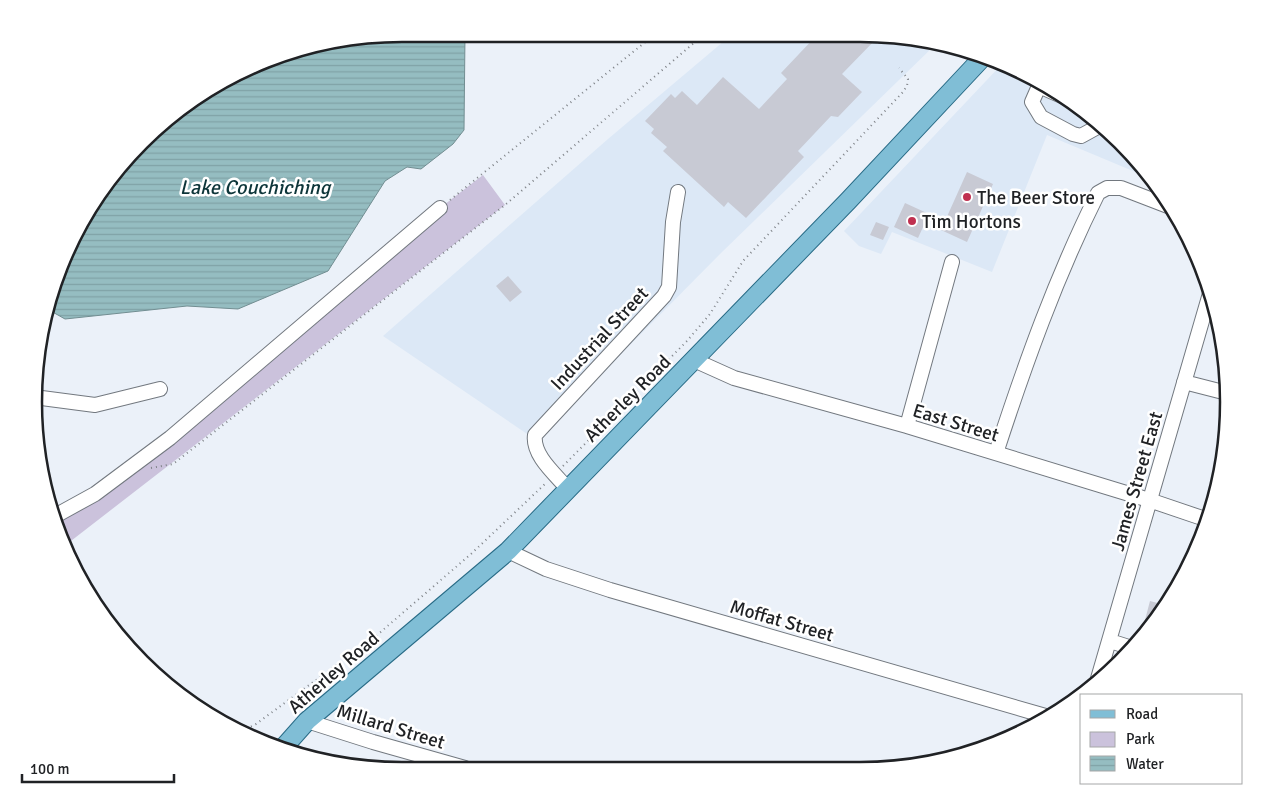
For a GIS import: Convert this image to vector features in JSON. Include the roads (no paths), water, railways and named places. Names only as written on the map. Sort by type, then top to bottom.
[{"type":"main road","name":"Atherley Road","points":[[288,743],[306,721],[508,551],[841,208],[978,62]]},
{"type":"street","points":[[1038,89],[1032,102],[1041,117],[1073,134],[1081,136],[1094,128]]},
{"type":"street","points":[[996,453],[1039,326],[1098,193],[1107,188],[1121,188],[1161,203]]},
{"type":"street","name":"Industrial Street","points":[[568,489],[537,451],[534,443],[535,435],[664,296],[669,287],[673,222],[678,192]]},
{"type":"street","points":[[60,513],[95,494],[170,438],[440,208]]},
{"type":"street","points":[[907,426],[952,262]]},
{"type":"street","name":"James Street East","points":[[1101,669],[1207,305]]},
{"type":"street","name":"East Street","points":[[694,360],[734,378],[907,426],[1201,518]]},
{"type":"street","points":[[1184,382],[1220,390]]},
{"type":"street","points":[[42,399],[95,405],[160,389]]},
{"type":"street","name":"Moffat Street","points":[[508,551],[546,569],[610,590],[1039,714]]},
{"type":"street","points":[[1110,641],[1125,646]]},
{"type":"street","name":"Millard Street","points":[[306,721],[444,762]]},
{"type":"water","name":"Lake Couchiching","points":[[465,42],[464,130],[453,144],[421,169],[407,167],[385,181],[328,271],[238,309],[187,306],[65,319],[54,313],[62,286],[80,243],[103,202],[148,148],[202,103],[264,70],[332,49],[378,43]]},
{"type":"place","name":"The Beer Store","points":[[967,197]]},
{"type":"place","name":"Tim Hortons","points":[[912,221]]}]
